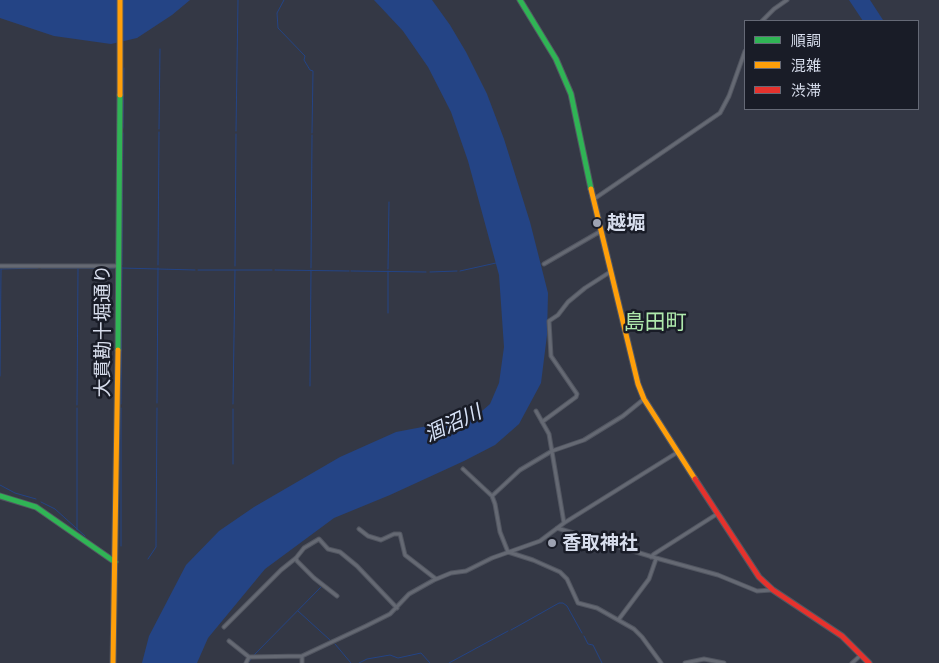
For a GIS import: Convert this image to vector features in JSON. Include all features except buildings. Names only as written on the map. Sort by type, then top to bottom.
[{"type":"street","name":"大貫勘十堀通り","points":[[113,663],[119,266],[120,0]]},
{"type":"street","points":[[520,0],[556,59],[571,94],[610,272],[635,376],[644,399],[753,570],[773,590],[842,636],[869,663]]},
{"type":"street","points":[[763,20],[787,0]]},
{"type":"street","points":[[594,200],[720,113],[730,96],[744,53]]},
{"type":"street","points":[[544,264],[601,231]]},
{"type":"street","points":[[0,266],[119,266]]},
{"type":"street","points":[[542,422],[576,397],[577,394],[551,356],[548,321],[558,315],[568,302],[585,288],[610,272]]},
{"type":"street","points":[[492,496],[520,470],[552,451],[584,440],[623,416],[644,399]]},
{"type":"street","points":[[536,411],[549,434],[564,523]]},
{"type":"street","points":[[229,641],[249,657],[302,656],[390,614],[410,594],[436,579],[451,573],[466,571],[540,540],[678,452]]},
{"type":"street","points":[[463,469],[492,496],[500,532],[508,552]]},
{"type":"street","points":[[0,496],[36,507],[115,562]]},
{"type":"street","points":[[651,557],[718,514]]},
{"type":"street","points":[[557,528],[718,575],[757,591],[773,590]]},
{"type":"street","points":[[359,529],[368,536],[381,540],[394,534],[400,534],[405,555],[436,579]]},
{"type":"street","points":[[224,627],[304,548],[317,539],[321,540],[328,549],[340,552],[357,566],[397,608]]},
{"type":"street","points":[[508,552],[553,568],[567,579],[578,603],[597,608],[634,629],[661,663]]},
{"type":"street","points":[[296,558],[314,578],[337,596]]},
{"type":"street","points":[[619,619],[649,579],[656,558]]},
{"type":"street","points":[[852,663],[862,654]]},
{"type":"street","points":[[302,656],[302,663]]},
{"type":"street","points":[[246,663],[249,657]]},
{"type":"street","points":[[685,663],[704,659],[724,663]]},
{"type":"water","points":[[0,0],[190,0],[172,15],[137,38],[111,44],[54,36],[0,18]]},
{"type":"water","name":"涸沼川","points":[[374,0],[432,0],[466,52],[487,94],[504,139],[530,222],[548,293],[547,335],[541,383],[519,424],[495,445],[390,495],[334,518],[265,569],[208,638],[197,663],[142,663],[149,636],[186,565],[219,531],[254,507],[340,457],[396,432],[475,417],[490,404],[499,383],[504,347],[499,275],[468,161],[451,112],[428,67],[403,31]]},
{"type":"water","points":[[849,0],[870,0],[883,20],[862,20]]},
{"type":"waterway","points":[[236,131],[238,0]]},
{"type":"waterway","points":[[284,0],[277,13],[278,28],[305,56],[304,60],[310,70],[313,71],[312,133]]},
{"type":"waterway","points":[[159,129],[160,49]]},
{"type":"waterway","points":[[123,128],[124,68]]},
{"type":"waterway","points":[[158,265],[159,132]]},
{"type":"waterway","points":[[122,265],[123,133]]},
{"type":"waterway","points":[[235,266],[236,134]]},
{"type":"waterway","points":[[311,268],[312,135]]},
{"type":"waterway","points":[[388,269],[389,202]]},
{"type":"waterway","points":[[460,271],[496,263]]},
{"type":"waterway","points":[[121,404],[122,267]]},
{"type":"waterway","points":[[1,269],[38,268]]},
{"type":"waterway","points":[[41,268],[114,268]]},
{"type":"waterway","points":[[121,268],[195,270]]},
{"type":"waterway","points":[[157,403],[158,268]]},
{"type":"waterway","points":[[0,376],[1,269]]},
{"type":"waterway","points":[[77,405],[78,269]]},
{"type":"waterway","points":[[198,270],[272,270]]},
{"type":"waterway","points":[[233,404],[235,270]]},
{"type":"waterway","points":[[275,270],[349,271]]},
{"type":"waterway","points":[[310,386],[311,270]]},
{"type":"waterway","points":[[351,271],[426,272]]},
{"type":"waterway","points":[[388,271],[388,313]]},
{"type":"waterway","points":[[430,272],[457,271]]},
{"type":"waterway","points":[[77,408],[77,530]]},
{"type":"waterway","points":[[121,408],[121,546]]},
{"type":"waterway","points":[[148,559],[156,547],[157,408]]},
{"type":"waterway","points":[[233,409],[233,464]]},
{"type":"waterway","points":[[0,485],[15,493],[36,499]]},
{"type":"waterway","points":[[41,502],[55,509],[85,536]]},
{"type":"waterway","points":[[254,655],[321,587]]},
{"type":"waterway","points":[[511,630],[559,603],[563,603],[567,606],[582,633]]},
{"type":"waterway","points":[[298,611],[330,640]]},
{"type":"waterway","points":[[449,663],[508,631]]},
{"type":"waterway","points":[[584,636],[588,644],[593,645],[602,663]]},
{"type":"waterway","points":[[335,644],[351,663]]},
{"type":"waterway","points":[[359,663],[367,659],[390,655],[398,658],[421,653],[430,663]]},
{"type":"waterway","points":[[248,663],[251,659]]},
{"type":"traffic: fast","points":[[520,0],[556,59],[571,94],[591,189]]},
{"type":"traffic: fast","points":[[118,350],[120,95]]},
{"type":"traffic: fast","points":[[0,496],[36,507],[115,562]]},
{"type":"traffic: slow","points":[[120,0],[120,95]]},
{"type":"traffic: slow","points":[[591,189],[638,384],[644,399],[695,479]]},
{"type":"traffic: slow","points":[[113,663],[118,350]]},
{"type":"traffic: jam","points":[[695,479],[759,577],[773,590],[842,636],[869,663]]},
{"type":"place","name":"越堀","points":[[597,223]]},
{"type":"place","name":"香取神社","points":[[552,543]]},
{"type":"district","name":"島田町","points":[[655,323]]}]
